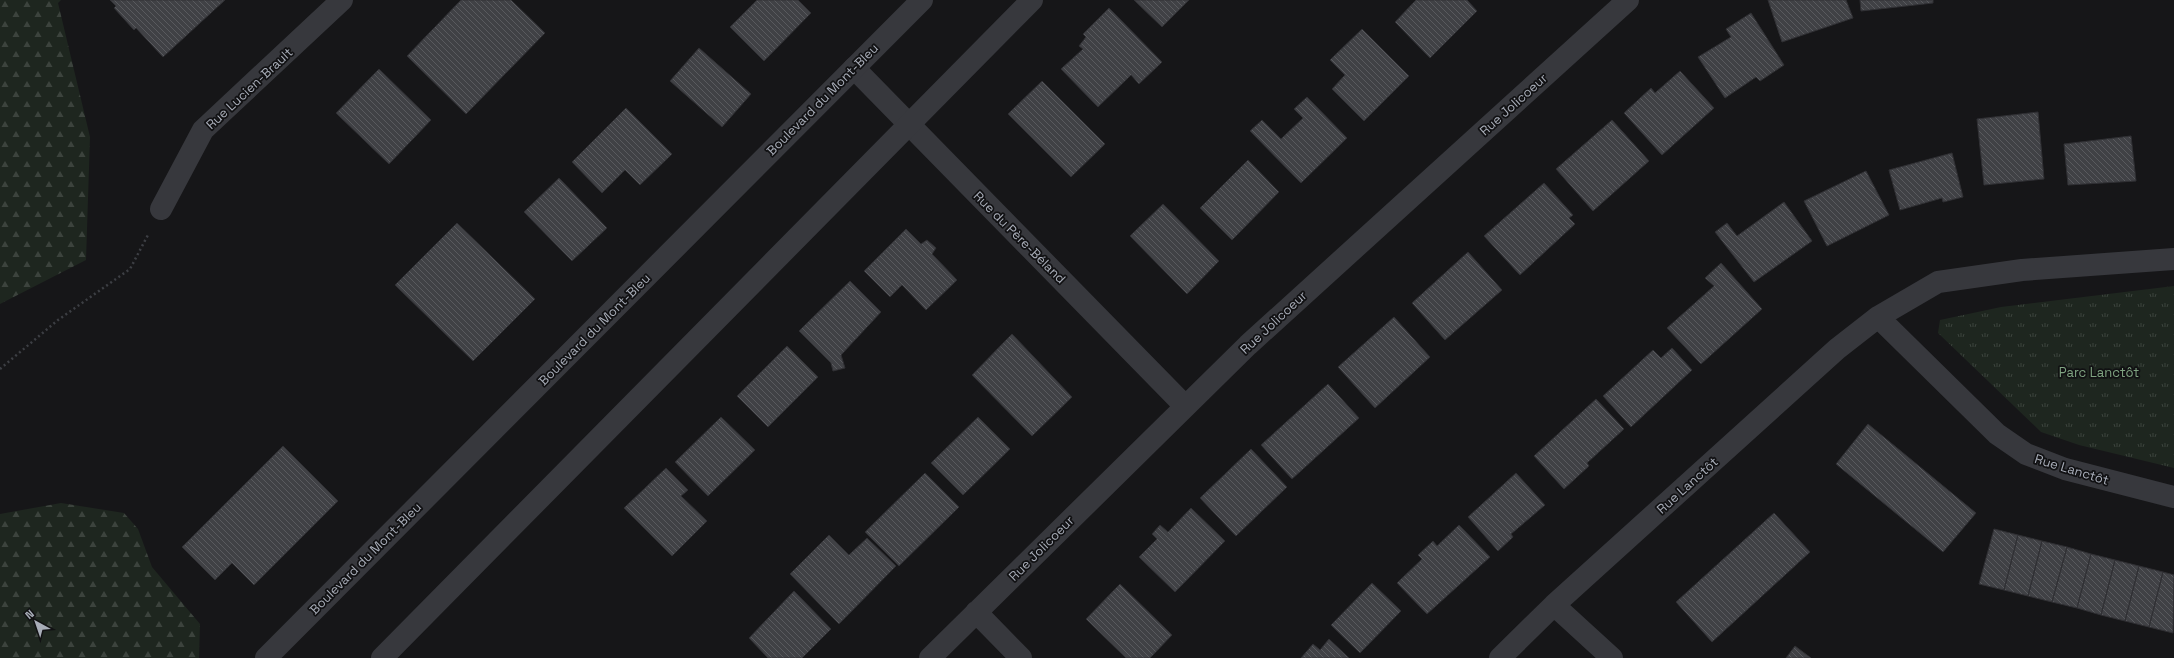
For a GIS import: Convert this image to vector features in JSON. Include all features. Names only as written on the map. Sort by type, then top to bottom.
[{"type":"street","name":"Rue Lucien-Brault","points":[[161,209],[203,130],[342,0]]},
{"type":"street","name":"Boulevard du Mont-Bleu","points":[[266,658],[922,0]]},
{"type":"street","points":[[382,658],[1032,0]]},
{"type":"street","name":"Rue Jolicoeur","points":[[930,658],[1248,345],[1628,0]]},
{"type":"street","name":"Rue du Père-Béland","points":[[854,68],[1185,406]]},
{"type":"street","name":"Rue Lanctôt","points":[[1500,658],[1554,605],[1837,349],[1878,317],[1938,282],[2022,270],[2174,259]]},
{"type":"street","name":"Rue Lanctôt","points":[[1878,317],[1997,434],[2026,454],[2065,469],[2174,497]]},
{"type":"street","points":[[1554,605],[1612,658]]},
{"type":"street","points":[[976,612],[1021,658]]},
{"type":"path","points":[[0,370],[58,320],[130,269],[161,209]]},
{"type":"green space","points":[[0,0],[61,0],[58,3],[90,137],[86,260],[0,304]]},
{"type":"green space","name":"Parc Lanctôt","points":[[2174,286],[2174,468],[2079,445],[2041,432],[1938,333],[1940,320],[2001,307]]},
{"type":"green space","points":[[61,503],[124,513],[138,529],[152,567],[200,624],[199,658],[0,658],[0,514]]},
{"type":"building","points":[[110,0],[225,0],[163,57],[136,28],[134,30],[114,8],[116,6]]},
{"type":"building","points":[[461,0],[511,0],[545,33],[466,114],[407,56]]},
{"type":"building","points":[[757,0],[798,0],[811,13],[764,61],[730,27]]},
{"type":"building","points":[[1134,0],[1189,0],[1162,27]]},
{"type":"building","points":[[1416,0],[1467,0],[1477,11],[1430,58],[1395,22]]},
{"type":"building","points":[[1768,0],[1846,0],[1853,18],[1782,42]]},
{"type":"building","points":[[1860,0],[1933,0],[1933,3],[1861,11]]},
{"type":"building","points":[[1109,8],[1162,62],[1139,84],[1131,75],[1098,107],[1061,69],[1083,49],[1079,46],[1086,37],[1083,34]]},
{"type":"building","points":[[1751,13],[1784,65],[1760,81],[1756,77],[1725,98],[1698,57],[1731,37],[1726,29]]},
{"type":"building","points":[[1362,29],[1409,76],[1364,121],[1332,89],[1345,75],[1330,60]]},
{"type":"building","points":[[699,48],[751,94],[722,127],[670,81]]},
{"type":"building","points":[[379,69],[431,120],[389,164],[336,113]]},
{"type":"building","points":[[1680,71],[1714,108],[1662,155],[1624,113],[1651,88],[1655,93]]},
{"type":"building","points":[[1042,81],[1105,144],[1071,177],[1008,114]]},
{"type":"building","points":[[1307,97],[1347,138],[1301,183],[1250,131],[1262,120],[1281,139],[1303,118],[1294,109]]},
{"type":"building","points":[[626,108],[672,154],[640,185],[625,170],[602,193],[572,162]]},
{"type":"building","points":[[2038,112],[2044,179],[1984,185],[1977,119]]},
{"type":"building","points":[[1612,120],[1649,161],[1593,211],[1556,169]]},
{"type":"building","points":[[2131,136],[2136,181],[2068,185],[2064,144]]},
{"type":"building","points":[[1952,153],[1963,197],[1943,202],[1942,198],[1900,210],[1889,170]]},
{"type":"building","points":[[1248,160],[1279,192],[1232,240],[1200,208]]},
{"type":"building","points":[[1866,171],[1889,215],[1827,246],[1804,201]]},
{"type":"building","points":[[559,178],[607,228],[572,261],[524,212]]},
{"type":"building","points":[[1544,183],[1573,215],[1569,218],[1575,224],[1520,275],[1484,236]]},
{"type":"building","points":[[1784,202],[1812,241],[1754,282],[1715,232],[1727,223],[1737,236]]},
{"type":"building","points":[[1163,204],[1219,261],[1187,294],[1130,236]]},
{"type":"building","points":[[457,223],[535,299],[473,361],[395,285]]},
{"type":"building","points":[[906,229],[921,244],[927,240],[936,248],[932,254],[957,280],[926,310],[902,285],[890,297],[864,271]]},
{"type":"building","points":[[1468,252],[1502,290],[1445,340],[1412,303]]},
{"type":"building","points":[[1721,263],[1762,309],[1701,364],[1667,328],[1714,286],[1705,278]]},
{"type":"building","points":[[850,281],[881,312],[841,355],[845,368],[833,371],[831,363],[799,331]]},
{"type":"building","points":[[1394,317],[1430,357],[1375,408],[1338,367]]},
{"type":"building","points":[[1012,334],[1072,397],[1032,436],[972,375]]},
{"type":"building","points":[[787,346],[818,377],[768,427],[737,396]]},
{"type":"building","points":[[1672,348],[1692,370],[1631,427],[1603,396],[1653,350],[1661,358]]},
{"type":"building","points":[[1328,384],[1359,418],[1292,479],[1261,445]]},
{"type":"building","points":[[1596,399],[1624,429],[1587,463],[1589,466],[1564,489],[1534,456]]},
{"type":"building","points":[[721,417],[755,450],[708,496],[675,462]]},
{"type":"building","points":[[978,417],[1010,449],[963,495],[931,463]]},
{"type":"building","points":[[1868,424],[1976,513],[1943,552],[1836,464]]},
{"type":"building","points":[[283,446],[338,501],[254,585],[232,563],[215,580],[182,547]]},
{"type":"building","points":[[1251,449],[1287,487],[1236,536],[1200,498]]},
{"type":"building","points":[[666,468],[688,490],[681,496],[707,521],[672,556],[624,508]]},
{"type":"building","points":[[925,473],[959,507],[899,566],[865,532]]},
{"type":"building","points":[[1516,473],[1545,505],[1511,534],[1513,537],[1498,551],[1468,517]]},
{"type":"building","points":[[1191,508],[1225,541],[1175,592],[1139,557],[1157,539],[1152,534],[1160,525],[1168,532]]},
{"type":"building","points":[[1774,513],[1810,552],[1712,642],[1676,602]]},
{"type":"building","points":[[1459,525],[1490,557],[1427,614],[1397,583],[1422,559],[1418,555],[1433,541],[1437,546]]},
{"type":"building","points":[[1994,529],[2018,535],[2004,590],[1979,584]]},
{"type":"building","points":[[829,535],[849,555],[867,538],[896,566],[839,624],[790,574]]},
{"type":"building","points":[[2018,535],[2042,541],[2028,596],[2004,590]]},
{"type":"building","points":[[2042,541],[2067,547],[2052,602],[2028,596]]},
{"type":"building","points":[[2067,547],[2091,554],[2077,608],[2052,602]]},
{"type":"building","points":[[2091,554],[2115,560],[2101,615],[2077,608]]},
{"type":"building","points":[[2115,560],[2139,566],[2125,621],[2101,615]]},
{"type":"building","points":[[2139,566],[2163,572],[2149,627],[2125,621]]},
{"type":"building","points":[[2163,572],[2174,575],[2173,633],[2149,627]]},
{"type":"building","points":[[1372,583],[1401,611],[1360,653],[1331,625]]},
{"type":"building","points":[[1120,584],[1172,635],[1150,658],[1126,658],[1086,619]]},
{"type":"building","points":[[794,591],[831,629],[802,658],[768,658],[749,638]]},
{"type":"building","points":[[1329,639],[1349,658],[1301,658],[1313,644],[1320,650]]},
{"type":"building","points":[[1795,646],[1811,658],[1786,658]]}]
